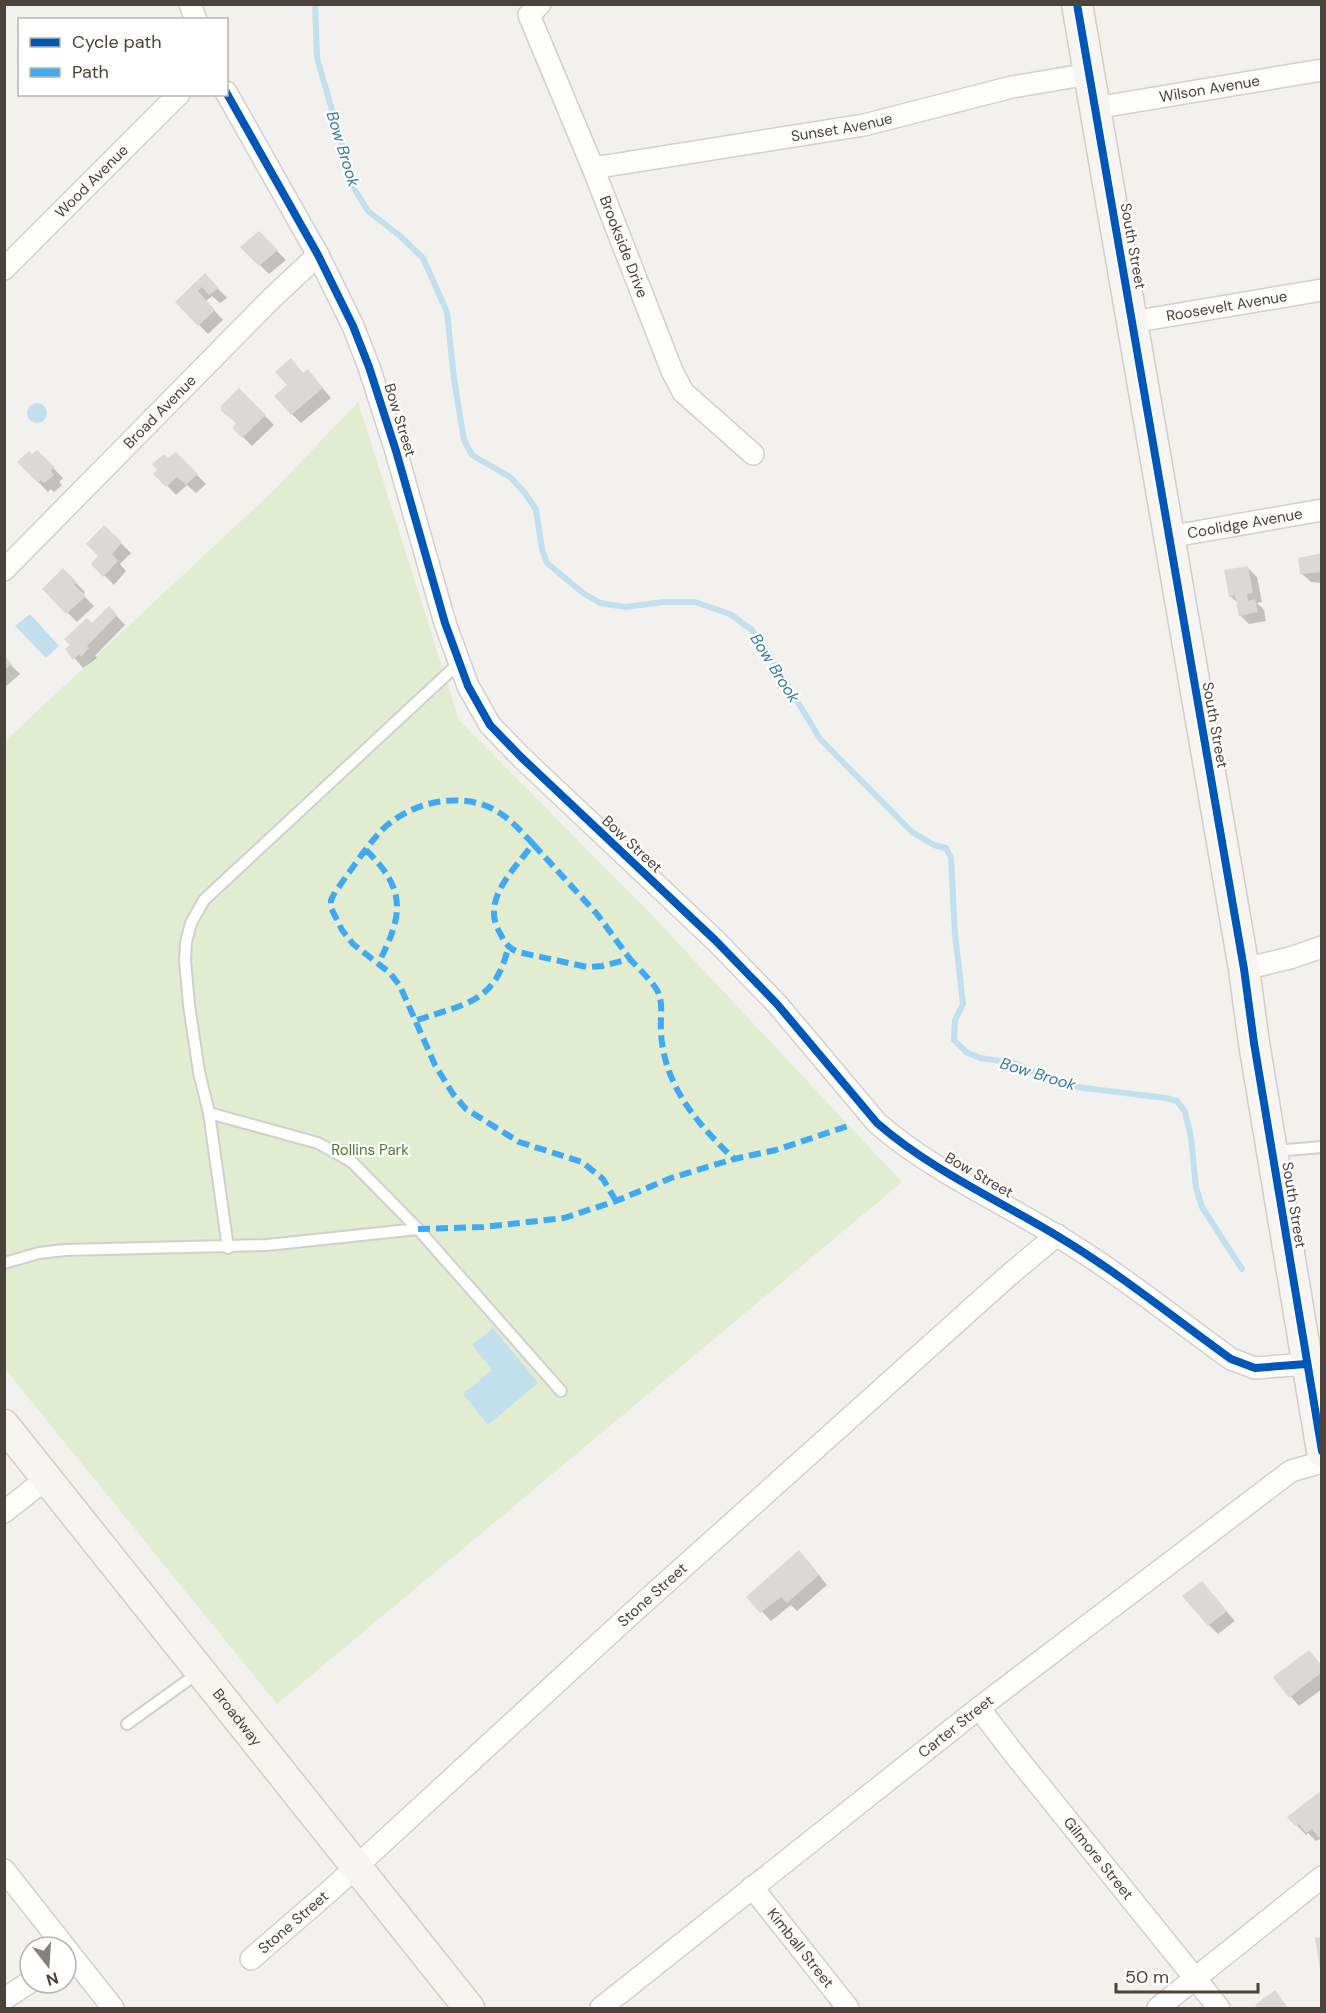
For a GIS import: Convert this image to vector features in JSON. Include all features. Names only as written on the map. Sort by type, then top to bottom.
[{"type":"main road","name":"South Street","points":[[1077,4],[1244,969],[1306,1364],[1322,1451]]},
{"type":"main road","name":"Broadway","points":[[4,1425],[469,2008]]},
{"type":"street","name":"Brookside Drive","points":[[535,10],[593,168],[672,371],[684,392],[753,454]]},
{"type":"street","name":"Wilson Avenue","points":[[1095,108],[1322,70]]},
{"type":"street","name":"Sunset Avenue","points":[[593,168],[864,125],[1012,87],[1089,74]]},
{"type":"street","name":"Wood Avenue","points":[[4,269],[177,96]]},
{"type":"street","name":"Bow Street","points":[[228,96],[318,255],[353,326],[396,451],[445,623],[468,686],[490,725],[715,940],[769,996],[877,1124],[894,1138],[931,1163],[1086,1253],[1231,1359],[1255,1368],[1306,1364]]},
{"type":"street","name":"Broad Avenue","points":[[4,570],[271,299],[318,255]]},
{"type":"street","name":"Roosevelt Avenue","points":[[1132,322],[1322,290]]},
{"type":"street","name":"Coolidge Avenue","points":[[1168,537],[1322,510]]},
{"type":"street","points":[[1244,969],[1290,958],[1322,947]]},
{"type":"street","name":"Stone Street","points":[[251,1959],[332,1889],[630,1615],[999,1284],[1057,1235]]},
{"type":"street","name":"Carter Street","points":[[601,2008],[980,1708],[1291,1471],[1322,1462]]},
{"type":"street","points":[[4,1512],[46,1479]]},
{"type":"street","name":"Gilmore Street","points":[[980,1708],[1011,1750],[1219,2008]]},
{"type":"street","points":[[4,1870],[54,1935]]},
{"type":"street","points":[[1158,2008],[1322,1877]]},
{"type":"street","name":"Kimball Street","points":[[752,1887],[848,2008]]},
{"type":"street","points":[[78,1965],[113,2008]]},
{"type":"street","points":[[4,1999],[18,1990]]},
{"type":"lane","points":[[228,1248],[209,1113],[199,1072],[189,1005],[185,960],[186,942],[191,922],[204,900],[459,663]]},
{"type":"lane","points":[[209,1113],[318,1143],[352,1162],[418,1229],[561,1392]]},
{"type":"lane","points":[[1272,1152],[1322,1147]]},
{"type":"lane","points":[[4,1263],[39,1253],[64,1250],[228,1248],[418,1229]]},
{"type":"lane","points":[[127,1724],[201,1671]]},
{"type":"green space","name":"Rollins Park","points":[[358,402],[459,720],[646,909],[902,1182],[277,1704],[5,1369],[5,741],[273,491]]},
{"type":"water","points":[[33,403],[41,403],[47,409],[47,417],[41,423],[33,423],[27,417],[27,409]]},
{"type":"water","points":[[30,614],[59,646],[46,658],[15,626]]},
{"type":"water","points":[[493,1328],[538,1383],[488,1425],[463,1394],[492,1370],[472,1345]]},
{"type":"building","points":[[259,231],[278,250],[259,266],[240,247]]},
{"type":"building","points":[[205,273],[219,288],[209,295],[202,287],[198,291],[215,310],[198,326],[175,302]]},
{"type":"building","points":[[291,358],[303,373],[308,369],[323,388],[291,415],[274,396],[287,385],[275,372]]},
{"type":"building","points":[[239,388],[266,415],[242,438],[232,428],[236,423],[221,411],[221,406]]},
{"type":"building","points":[[37,450],[55,467],[51,471],[54,475],[44,483],[41,480],[38,483],[17,462],[29,451],[32,454]]},
{"type":"building","points":[[176,452],[198,474],[186,485],[177,477],[166,487],[153,474],[157,470],[152,464],[164,454],[168,458]]},
{"type":"building","points":[[104,525],[122,542],[112,554],[118,561],[103,577],[91,564],[98,556],[86,544]]},
{"type":"building","points":[[1322,553],[1322,572],[1300,574],[1298,558]]},
{"type":"building","points":[[1248,566],[1253,593],[1247,594],[1248,601],[1255,599],[1258,612],[1239,616],[1235,595],[1229,597],[1224,570]]},
{"type":"building","points":[[63,568],[77,582],[74,585],[86,596],[66,614],[42,589]]},
{"type":"building","points":[[109,606],[117,615],[87,646],[89,648],[81,657],[79,654],[73,660],[65,649],[70,645],[64,639],[87,618],[92,623]]},
{"type":"building","points":[[4,656],[12,664],[4,670]]},
{"type":"building","points":[[799,1550],[819,1575],[787,1603],[781,1597],[760,1613],[746,1597]]},
{"type":"building","points":[[1202,1581],[1227,1611],[1208,1626],[1182,1596]]},
{"type":"building","points":[[1309,1650],[1322,1666],[1322,1672],[1289,1698],[1273,1677]]},
{"type":"building","points":[[1319,1792],[1322,1796],[1322,1836],[1319,1838],[1312,1829],[1306,1833],[1299,1824],[1295,1826],[1287,1817]]},
{"type":"building","points":[[1322,1937],[1322,1970],[1320,1970],[1315,1938]]},
{"type":"building","points":[[1275,1990],[1288,2008],[1258,2008],[1255,2005]]},
{"type":"waterway","name":"Bow Brook","points":[[315,4],[317,58],[355,190],[368,211],[423,258],[447,312],[454,379],[464,440],[472,455],[510,477],[525,493],[536,510],[542,549],[547,563],[583,593],[600,603],[626,607],[663,602],[695,602],[730,614],[752,630],[766,649],[820,739],[912,832],[934,845],[946,848],[951,858],[955,934],[963,1004],[955,1020],[954,1040],[966,1052],[980,1058],[1014,1063],[1067,1086],[1177,1101],[1185,1112],[1191,1137],[1196,1188],[1202,1207],[1242,1269]]},
{"type":"marked path","points":[[616,1201],[603,1179],[582,1162],[519,1142],[466,1109],[453,1094],[435,1065],[400,986],[390,973],[353,944],[342,930],[331,908],[331,900],[335,892],[380,832],[403,814],[432,803],[447,801],[477,803],[503,815],[524,834],[533,844],[502,886],[494,909],[495,921],[505,942],[518,952],[587,967],[630,959],[651,982],[659,995],[663,1048],[676,1087],[702,1126],[734,1159]]},
{"type":"marked path","points":[[533,844],[597,914],[630,959]]},
{"type":"marked path","points":[[366,850],[389,878],[397,903],[393,930],[379,962]]},
{"type":"marked path","points":[[417,1020],[476,999],[495,980],[508,948]]},
{"type":"marked path","points":[[418,1229],[483,1227],[564,1218],[616,1201],[671,1178],[734,1159],[776,1150],[851,1125]]},
{"type":"cycle path","points":[[1077,4],[1244,969],[1254,1043],[1322,1451]]},
{"type":"cycle path","points":[[228,96],[318,255],[353,326],[396,451],[445,623],[468,686],[490,725],[715,940],[777,1004],[877,1123],[898,1140],[965,1184],[1081,1251],[1231,1359],[1255,1368],[1306,1364]]}]
